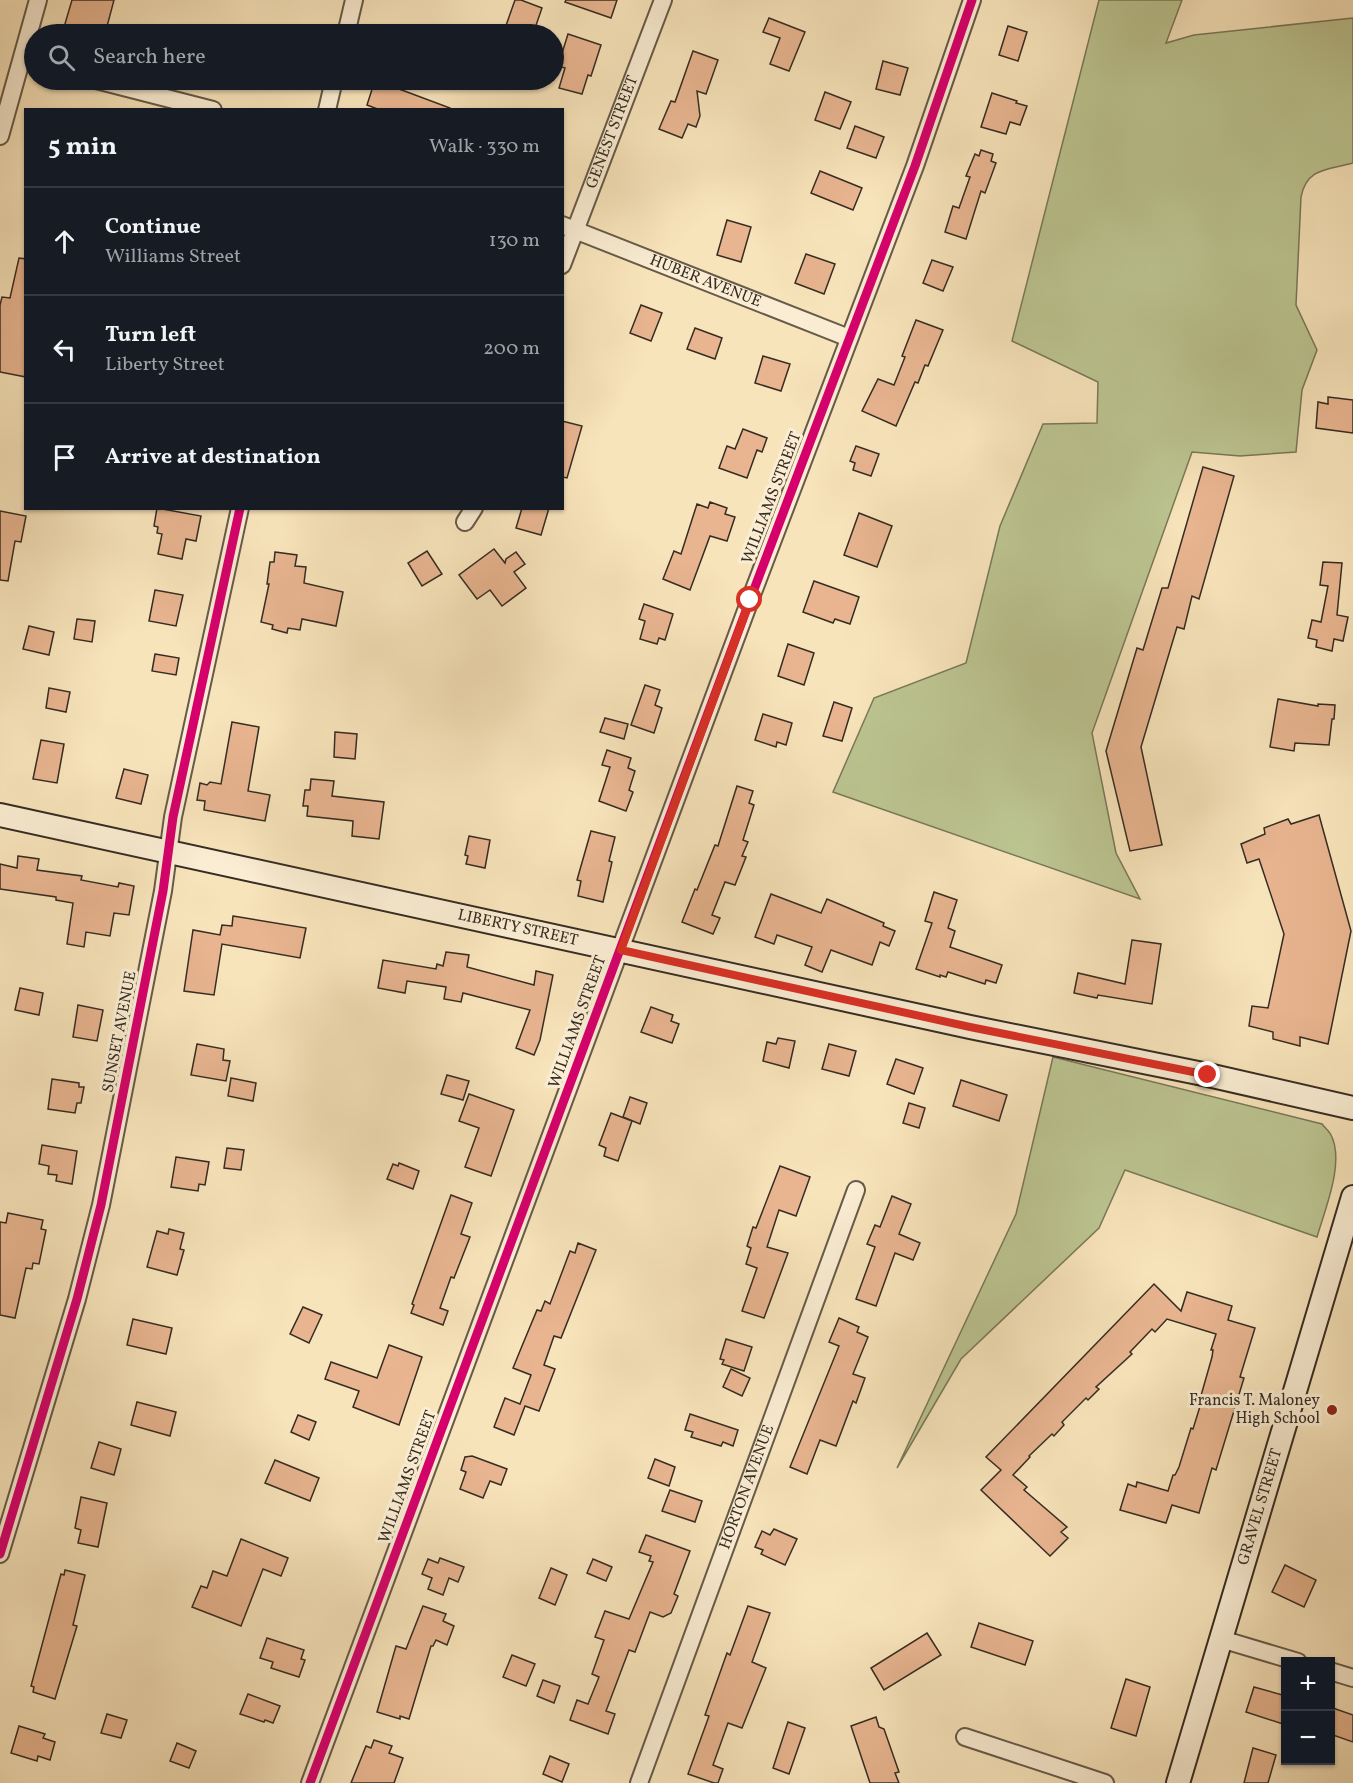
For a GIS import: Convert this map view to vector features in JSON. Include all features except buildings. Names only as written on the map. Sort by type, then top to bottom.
[{"type":"main road","name":"LIBERTY STREET","points":[[0,815],[970,1027],[1208,1075],[1353,1108]]},
{"type":"main road","name":"GRAVEL STREET","points":[[1178,1783],[1353,1197]]},
{"type":"street","points":[[34,24],[38,0]]},
{"type":"street","points":[[348,24],[354,0]]},
{"type":"street","name":"GENEST STREET","points":[[564,254],[569,227],[663,0]]},
{"type":"street","name":"WILLIAMS STREET","points":[[310,1783],[915,166],[972,0]]},
{"type":"street","points":[[0,136],[24,70]]},
{"type":"street","points":[[135,90],[205,108]]},
{"type":"street","points":[[327,108],[332,90]]},
{"type":"street","name":"HUBER AVENUE","points":[[569,227],[849,338]]},
{"type":"street","name":"SUNSET AVENUE","points":[[0,1554],[77,1299],[101,1206],[163,891],[173,817],[240,510]]},
{"type":"street","name":"HORTON AVENUE","points":[[639,1783],[856,1190]]},
{"type":"street","points":[[1221,1639],[1281,1657]]},
{"type":"street","points":[[1335,1673],[1353,1678]]},
{"type":"street","points":[[965,1737],[1105,1783]]},
{"type":"green space","points":[[1099,0],[1182,0],[1166,43],[1194,35],[1353,18],[1353,163],[1320,171],[1308,180],[1301,197],[1296,305],[1317,350],[1302,390],[1296,452],[1240,456],[1192,452],[1092,733],[1116,853],[1140,899],[833,792],[874,698],[966,663],[1000,526],[1043,424],[1097,423],[1098,382],[1012,341]]},
{"type":"green space","points":[[1053,1057],[1322,1124],[1331,1135],[1336,1158],[1329,1200],[1317,1237],[1125,1170],[1099,1228],[961,1359],[897,1468],[1016,1214]]},
{"type":"cycle path","points":[[310,1783],[750,600],[915,166],[972,0]]},
{"type":"cycle path","points":[[0,1554],[77,1299],[101,1205],[163,891],[173,817],[240,510]]},
{"type":"place","name":"Francis T. Maloney High School","points":[[1332,1410]]},
{"type":"route","points":[[750,600],[621,950],[970,1027],[1208,1075]]}]
